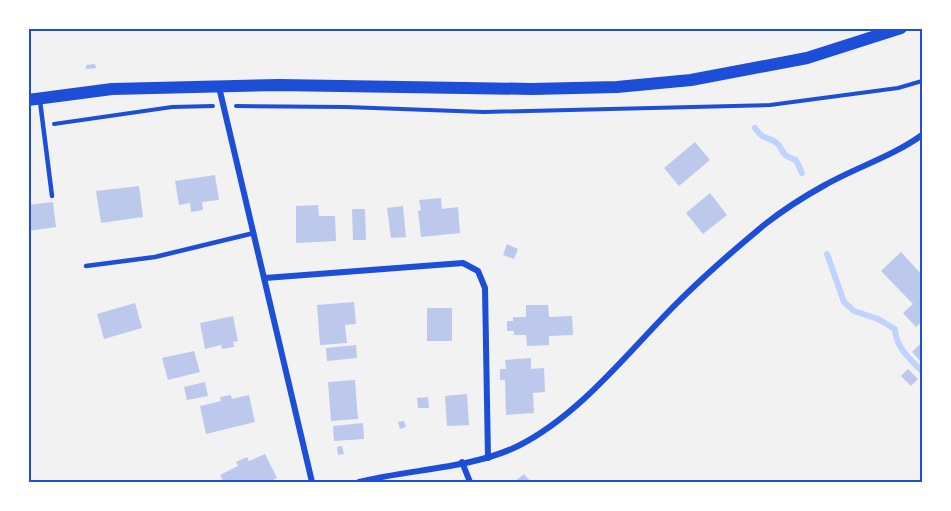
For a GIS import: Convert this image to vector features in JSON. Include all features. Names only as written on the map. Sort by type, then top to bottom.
[{"type":"main road","points":[[34,99],[112,89],[279,85],[532,89],[617,87],[691,80],[807,58],[900,28]]},
{"type":"street","points":[[219,87],[312,483]]},
{"type":"street","points":[[359,483],[387,475],[488,458],[518,446],[560,420],[611,372],[678,302],[765,224],[826,184],[922,135]]},
{"type":"street","points":[[265,278],[464,263],[478,271],[485,288],[488,458]]},
{"type":"street","points":[[462,462],[470,483]]},
{"type":"lane","points":[[34,99],[44,126],[52,196]]},
{"type":"lane","points":[[86,266],[154,257],[254,233]]},
{"type":"path","points":[[44,126],[67,120],[172,107],[346,107],[484,112],[770,105],[898,88],[922,81]]},
{"type":"building","points":[[95,64],[96,68],[86,69],[86,65]]},
{"type":"building","points":[[695,142],[710,160],[679,186],[664,168]]},
{"type":"building","points":[[215,175],[219,200],[202,202],[203,210],[191,212],[190,203],[179,205],[175,181]]},
{"type":"building","points":[[139,186],[143,217],[101,223],[96,191]]},
{"type":"building","points":[[710,193],[727,215],[703,234],[686,213]]},
{"type":"building","points":[[441,198],[442,209],[458,207],[460,233],[421,237],[419,200]]},
{"type":"building","points":[[53,202],[56,227],[28,231],[28,205]]},
{"type":"building","points":[[318,205],[319,216],[335,216],[336,241],[296,243],[296,206]]},
{"type":"building","points":[[403,206],[406,237],[391,238],[387,208]]},
{"type":"building","points":[[352,209],[365,209],[366,240],[353,240]]},
{"type":"building","points":[[507,244],[518,249],[514,259],[503,255]]},
{"type":"building","points":[[901,252],[922,275],[922,323],[916,327],[903,313],[913,304],[881,271]]},
{"type":"building","points":[[354,302],[356,324],[345,325],[347,343],[320,345],[317,305]]},
{"type":"building","points":[[135,303],[142,328],[104,339],[97,314]]},
{"type":"building","points":[[526,305],[548,305],[549,317],[572,316],[573,335],[549,336],[549,345],[527,346],[526,335],[514,335],[514,331],[507,331],[507,321],[513,321],[513,317],[526,317]]},
{"type":"building","points":[[427,308],[452,308],[452,341],[427,341]]},
{"type":"building","points":[[233,316],[238,341],[233,342],[234,347],[222,349],[221,345],[205,349],[200,323]]},
{"type":"building","points":[[922,342],[922,363],[912,352]]},
{"type":"building","points":[[356,345],[357,358],[327,361],[326,348]]},
{"type":"building","points":[[194,351],[200,372],[168,380],[162,358]]},
{"type":"building","points":[[531,358],[531,369],[544,368],[545,392],[533,393],[534,413],[506,415],[505,380],[500,380],[500,369],[506,369],[505,360]]},
{"type":"building","points":[[908,369],[918,379],[911,386],[901,376]]},
{"type":"building","points":[[355,380],[358,419],[331,421],[328,382]]},
{"type":"building","points":[[205,382],[208,396],[187,400],[184,387]]},
{"type":"building","points":[[467,394],[469,425],[447,426],[445,396]]},
{"type":"building","points":[[231,395],[232,399],[249,395],[255,422],[206,434],[200,406],[221,401],[220,397]]},
{"type":"building","points":[[428,397],[429,408],[418,408],[417,398]]},
{"type":"building","points":[[404,421],[406,427],[400,429],[398,422]]},
{"type":"building","points":[[363,423],[364,439],[334,441],[333,426]]},
{"type":"building","points":[[342,446],[344,454],[338,455],[337,447]]},
{"type":"building","points":[[265,454],[277,478],[268,482],[224,482],[220,475],[238,466],[236,462],[247,457],[249,461]]},
{"type":"building","points":[[524,474],[531,482],[514,482]]},
{"type":"waterway","points":[[755,128],[762,136],[774,141],[784,154],[796,160],[802,173]]},
{"type":"waterway","points":[[827,254],[844,302],[854,311],[878,319],[895,329],[901,347],[922,371]]}]
